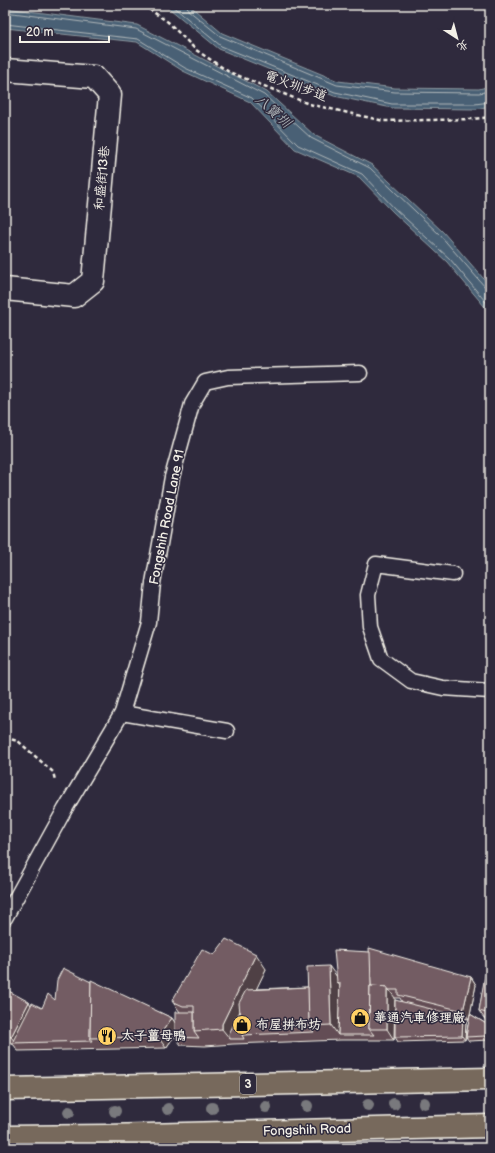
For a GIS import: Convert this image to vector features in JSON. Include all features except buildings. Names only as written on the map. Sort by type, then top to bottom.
[{"type":"main road","name":"3","points":[[5,1089],[490,1079]]},
{"type":"main road","name":"Fongshih Road","points":[[5,1137],[102,1142],[490,1126]]},
{"type":"street","name":"和盛街13巷","points":[[5,70],[94,77],[110,95],[93,281],[74,296],[5,289]]},
{"type":"lane","name":"Fongshih Road Lane 91","points":[[5,918],[65,809],[122,713],[149,622],[153,583],[172,477],[192,404],[205,382],[228,377],[360,373]]},
{"type":"lane","points":[[453,574],[376,564],[368,595],[370,627],[381,659],[411,681],[443,688],[490,691]]},
{"type":"lane","points":[[122,713],[227,731]]},
{"type":"path","name":"電火圳步道","points":[[143,5],[168,22],[196,50],[229,72],[309,104],[384,121],[474,119],[490,117]]},
{"type":"path","points":[[5,738],[18,741],[53,772],[65,809]]},
{"type":"water","name":"八寶圳","points":[[165,5],[189,5],[222,33],[338,81],[395,88],[479,89],[490,86],[490,106],[476,109],[392,108],[334,96],[219,49]]},
{"type":"water","name":"八寶圳","points":[[5,8],[137,25],[267,92],[314,135],[372,165],[443,232],[490,286],[490,313],[447,262],[393,212],[359,177],[295,149],[250,102],[183,71],[137,42],[5,28]]},
{"type":"place","name":"華通汽車修理廠","points":[[360,1018]]},
{"type":"place","name":"布屋拼布坊","points":[[242,1025]]},
{"type":"place","name":"太子薑母鴨","points":[[107,1036]]}]
